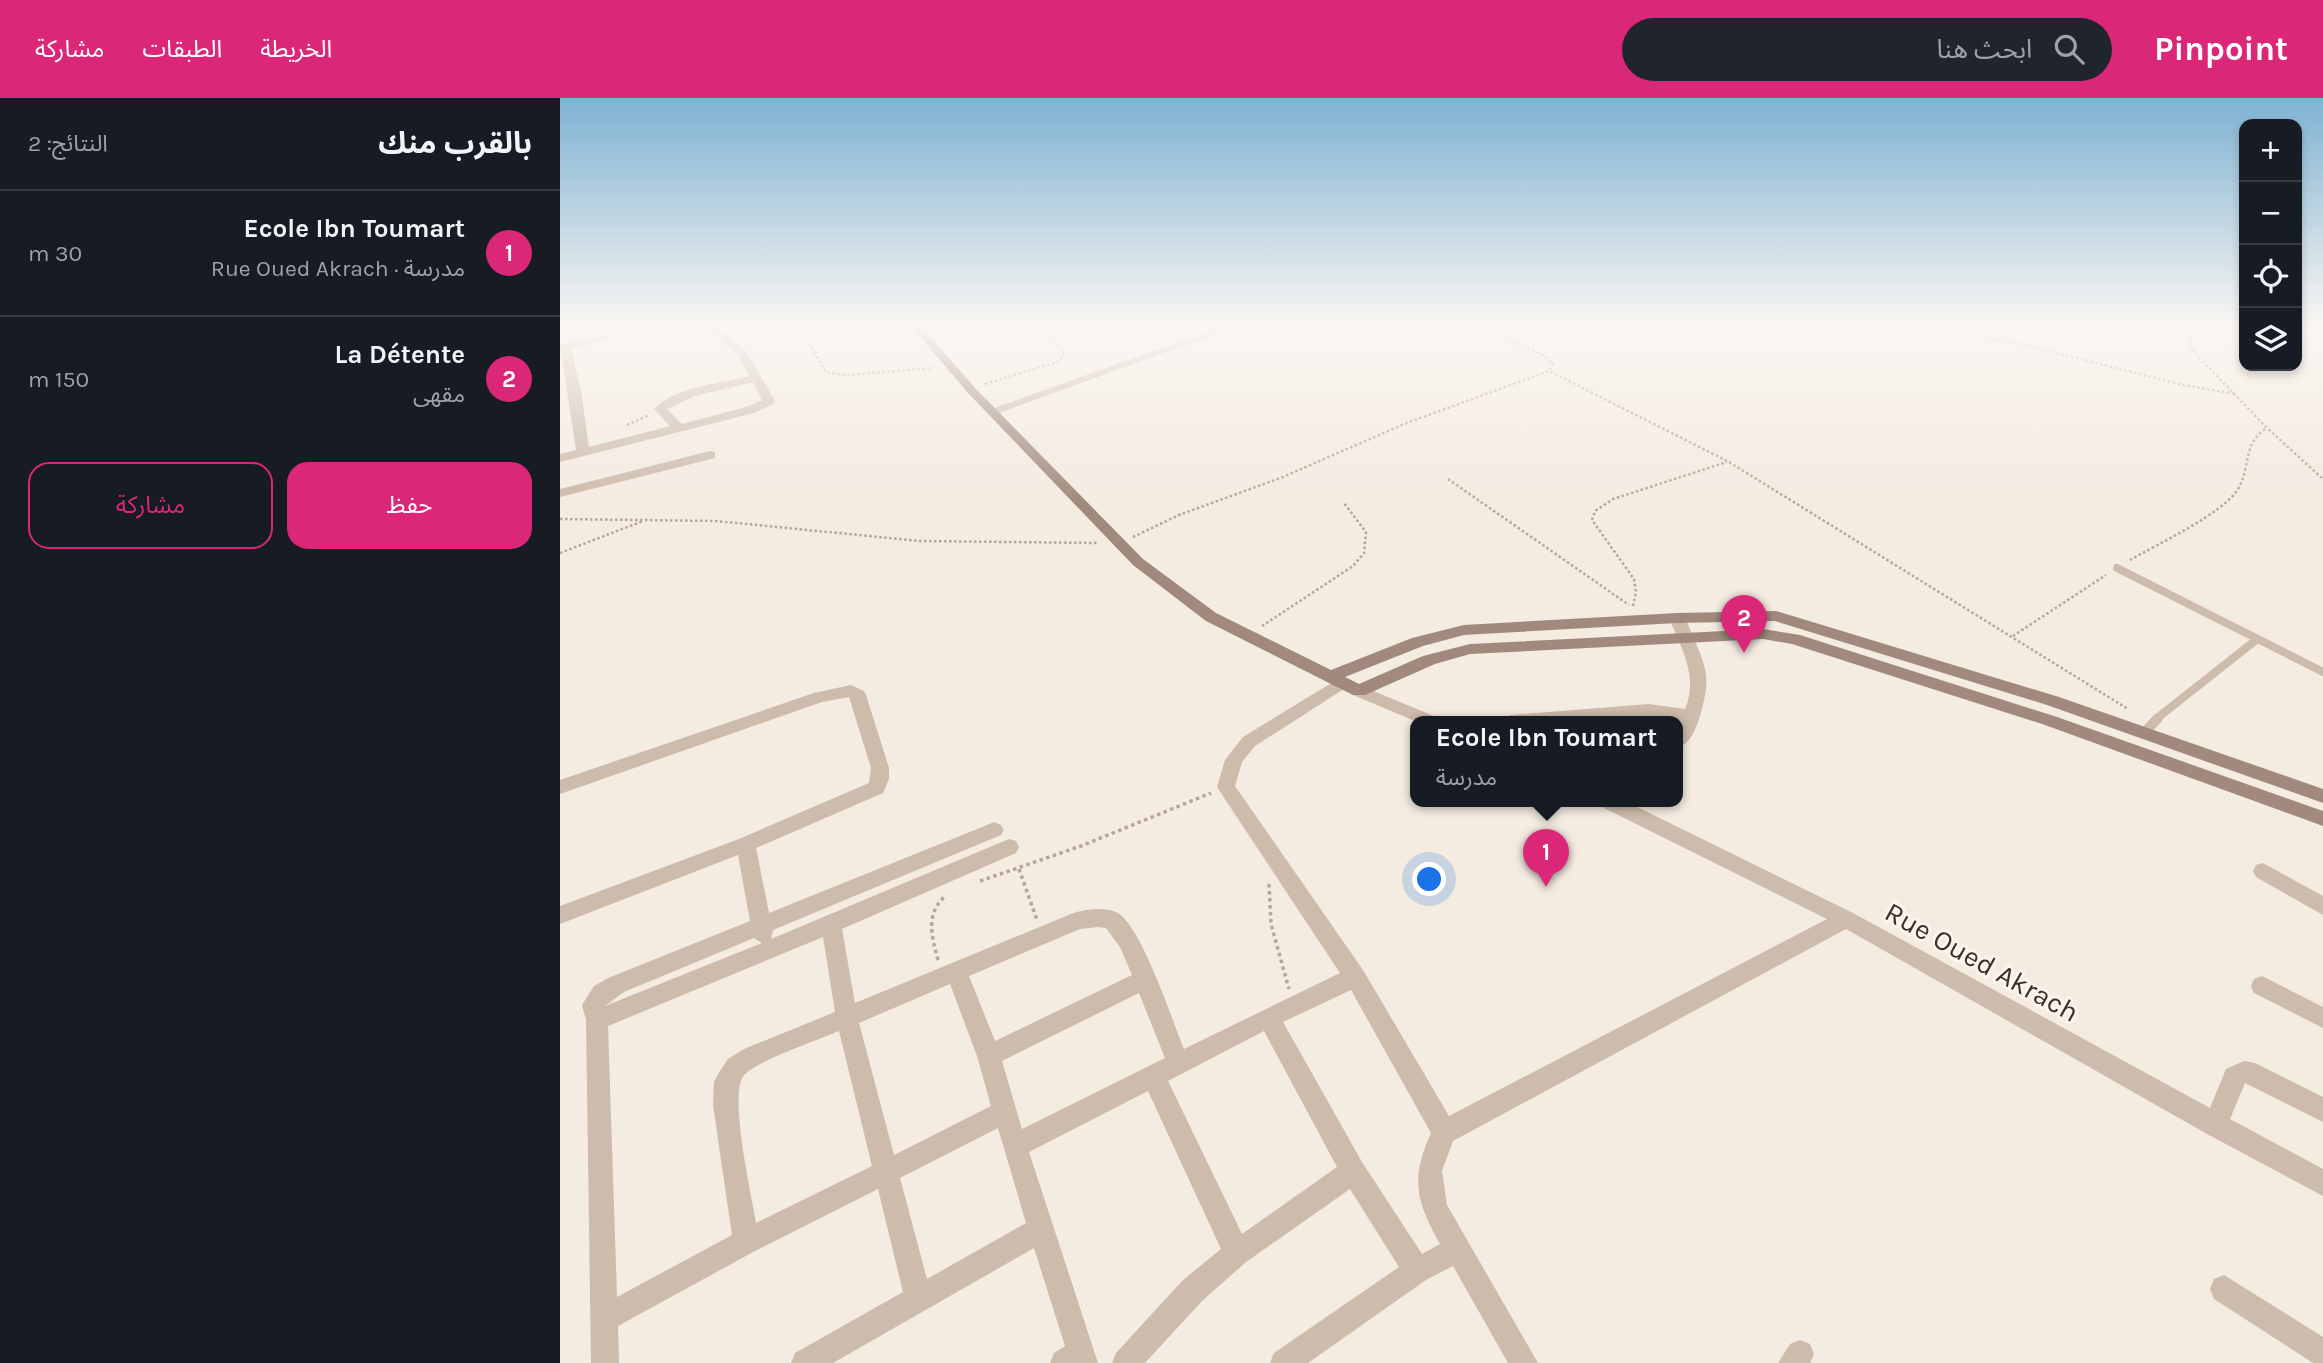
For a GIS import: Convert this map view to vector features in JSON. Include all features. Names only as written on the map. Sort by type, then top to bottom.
[{"type":"street","points":[[573,385],[583,452]]},
{"type":"street","points":[[679,428],[660,409],[663,406],[733,385]]},
{"type":"street","points":[[560,458],[763,405],[769,401],[760,385]]},
{"type":"street","points":[[967,385],[1119,544],[1183,597],[1247,636],[1419,716]]},
{"type":"street","points":[[992,411],[1066,385]]},
{"type":"street","points":[[560,493],[710,455]]},
{"type":"street","points":[[1444,1132],[1354,977],[1226,787],[1228,772],[1242,748],[1261,732],[1418,642],[1464,630],[1677,618],[1776,616],[2147,728],[2323,796]]},
{"type":"street","points":[[1677,618],[1701,683],[1700,695],[1683,734]]},
{"type":"street","points":[[1343,683],[1470,649],[1763,634],[1794,639],[2051,721],[2323,819]]},
{"type":"street","points":[[560,787],[820,697],[851,691],[858,695],[880,768],[880,779],[876,788],[866,795],[560,915]]},
{"type":"street","points":[[2051,721],[2053,701]]},
{"type":"street","points":[[1573,716],[1649,710],[1691,716]]},
{"type":"street","name":"Rue Oued Akrach","points":[[1624,807],[1846,919],[2323,1183]]},
{"type":"street","points":[[605,1363],[597,1020],[593,1005],[602,993],[616,985],[994,830]]},
{"type":"street","points":[[746,844],[765,951]]},
{"type":"street","points":[[597,1020],[831,925],[1009,848]]},
{"type":"street","points":[[2263,872],[2323,906]]},
{"type":"street","points":[[1524,1363],[1436,1211],[1428,1188],[1429,1167],[1444,1132],[1846,919]]},
{"type":"street","points":[[746,1242],[725,1105],[726,1082],[736,1067],[752,1057],[847,1019],[949,973],[1078,920],[1112,920],[1129,942],[1178,1063]]},
{"type":"street","points":[[831,925],[847,1019],[918,1298]]},
{"type":"street","points":[[949,973],[989,1056],[1041,1229],[1076,1359]]},
{"type":"street","points":[[1015,1146],[1354,977]]},
{"type":"street","points":[[989,1056],[1144,980]]},
{"type":"street","points":[[2262,986],[2323,1018]]},
{"type":"street","points":[[1269,1018],[1353,1171],[1417,1271]]},
{"type":"street","points":[[2216,1125],[2234,1077],[2239,1073],[2255,1074],[2323,1110]]},
{"type":"street","points":[[1153,1075],[1237,1254]]},
{"type":"street","points":[[604,1318],[746,1242],[1005,1112]]},
{"type":"street","points":[[1126,1363],[1192,1291],[1237,1254],[1353,1171]]},
{"type":"street","points":[[808,1362],[1041,1229]]},
{"type":"street","points":[[1284,1363],[1417,1271],[1458,1249]]},
{"type":"street","points":[[2224,1289],[2323,1353]]},
{"type":"lane","points":[[2117,568],[2323,672]]},
{"type":"lane","points":[[2147,728],[2256,640]]},
{"type":"path","points":[[970,389],[983,385]]},
{"type":"path","points":[[560,519],[716,521],[920,541],[1119,544],[1178,515],[1283,477],[1404,424],[1511,385]]},
{"type":"path","points":[[1577,385],[1729,462],[2012,636],[2147,728]]},
{"type":"path","points":[[2189,385],[2237,394]]},
{"type":"path","points":[[2228,385],[2267,428],[2323,480]]},
{"type":"path","points":[[2012,636],[2117,568],[2225,504],[2239,488],[2250,445],[2257,435],[2267,428]]},
{"type":"path","points":[[1632,608],[1636,592],[1634,579],[1592,520],[1595,511],[1613,499],[1729,462]]},
{"type":"path","points":[[1448,479],[1647,620]]},
{"type":"path","points":[[1247,636],[1353,566],[1364,553],[1366,532],[1345,503]]},
{"type":"path","points":[[560,553],[648,519]]},
{"type":"path","points":[[978,882],[1019,869],[1226,787]]},
{"type":"path","points":[[1269,848],[1271,924],[1294,1005]]},
{"type":"path","points":[[1019,869],[1043,935]]},
{"type":"path","points":[[948,894],[934,906],[930,918],[949,973]]},
{"type":"place","name":"La Détente","points":[[1744,653]]},
{"type":"place","name":"Ecole Ibn Toumart","points":[[1546,887]]}]
